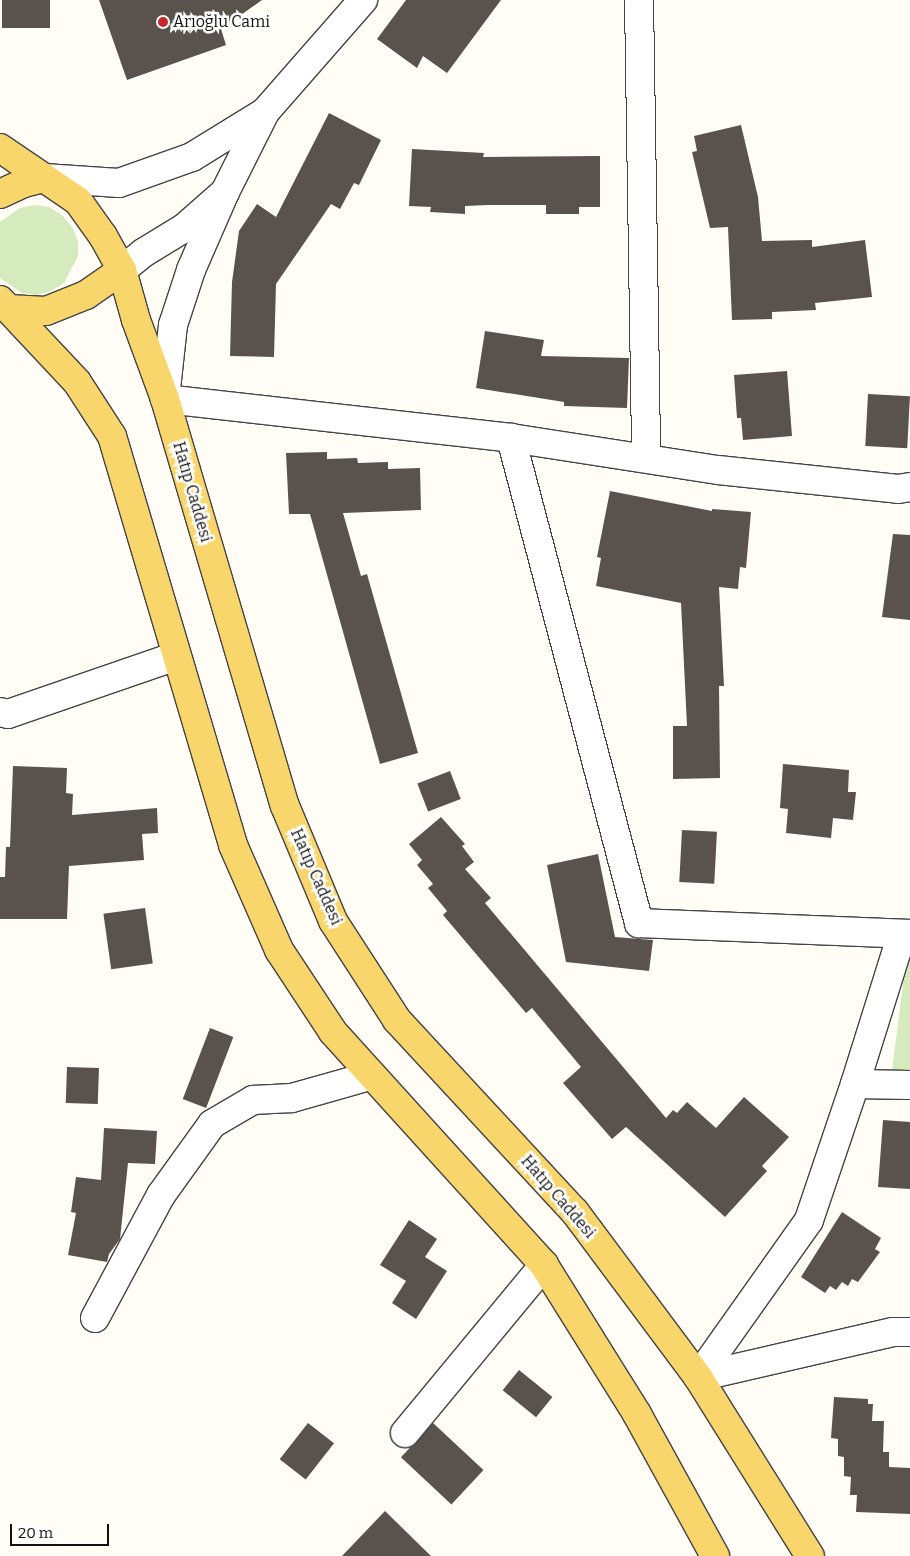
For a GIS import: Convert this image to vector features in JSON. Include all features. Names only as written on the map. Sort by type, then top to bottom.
[{"type":"main road","name":"Hatıp Caddesi","points":[[0,148],[78,201],[103,236],[122,270],[165,399],[285,806],[332,921],[397,1020],[575,1212],[698,1377],[810,1556]]},
{"type":"main road","points":[[0,194],[24,183],[44,178]]},
{"type":"main road","points":[[4,304],[46,311],[86,294],[122,270]]},
{"type":"main road","points":[[4,304],[77,382],[112,436],[233,845],[279,950],[333,1032],[370,1076],[544,1265],[637,1414],[715,1556]]},
{"type":"street","points":[[363,0],[265,112],[225,192],[191,270],[173,325],[165,399],[511,438],[646,457],[718,470],[898,489],[910,487]]},
{"type":"street","points":[[639,0],[646,457]]},
{"type":"street","points":[[44,178],[119,183],[192,157],[265,112]]},
{"type":"street","points":[[122,270],[143,252],[184,228],[225,192]]},
{"type":"street","points":[[511,438],[639,923],[906,934],[809,1220],[698,1377]]},
{"type":"street","points":[[0,712],[8,714],[176,656]]},
{"type":"street","points":[[95,1318],[161,1195],[212,1124],[253,1100],[292,1098],[370,1076]]},
{"type":"street","points":[[855,1084],[910,1085]]},
{"type":"street","points":[[405,1433],[544,1265]]},
{"type":"street","points":[[698,1377],[893,1332],[910,1332]]},
{"type":"green space","points":[[34,205],[49,207],[62,215],[72,227],[78,241],[78,256],[64,283],[51,291],[36,295],[22,293],[0,278],[0,222],[20,208]]},
{"type":"green space","points":[[910,961],[910,1070],[892,1071],[905,968]]},
{"type":"building","points":[[2,0],[50,0],[50,28],[2,28]]},
{"type":"building","name":"Arıoğlu Cami","points":[[99,0],[262,0],[221,29],[226,45],[127,80]]},
{"type":"building","points":[[406,0],[501,0],[447,73],[423,56],[417,68],[377,39]]},
{"type":"building","points":[[329,113],[381,140],[359,185],[354,183],[340,209],[331,204],[276,284],[274,357],[230,356],[232,282],[239,231],[257,204],[276,217]]},
{"type":"building","points":[[741,125],[758,197],[762,241],[812,240],[812,247],[865,240],[872,297],[815,303],[816,310],[772,312],[772,319],[732,320],[728,227],[710,228],[692,152],[697,151],[694,136]]},
{"type":"building","points":[[412,149],[484,153],[483,157],[600,156],[600,207],[579,207],[579,214],[546,214],[546,205],[465,206],[465,214],[430,212],[431,207],[409,206]]},
{"type":"building","points":[[485,331],[544,340],[541,356],[629,358],[627,408],[564,406],[564,402],[476,388]]},
{"type":"building","points":[[787,371],[792,436],[743,440],[741,418],[737,418],[734,375]]},
{"type":"building","points":[[868,394],[910,396],[907,448],[865,446]]},
{"type":"building","points":[[327,452],[327,459],[357,458],[358,463],[388,462],[388,469],[420,468],[421,510],[343,513],[361,576],[367,574],[418,753],[380,764],[310,514],[289,514],[286,453]]},
{"type":"building","points":[[610,491],[712,511],[712,509],[751,512],[746,568],[740,567],[738,589],[719,587],[724,686],[719,686],[720,778],[673,779],[673,726],[687,726],[681,603],[596,586],[601,558],[597,557]]},
{"type":"building","points":[[893,534],[910,535],[910,620],[882,617]]},
{"type":"building","points":[[783,764],[849,770],[848,792],[856,792],[853,820],[833,818],[831,838],[786,833],[788,809],[780,808]]},
{"type":"building","points":[[13,766],[67,768],[66,793],[73,794],[72,815],[157,808],[158,833],[142,834],[144,860],[69,866],[67,919],[0,919],[0,877],[5,877],[6,847],[10,847]]},
{"type":"building","points":[[450,771],[461,799],[428,812],[417,784]]},
{"type":"building","points":[[441,817],[465,844],[462,846],[474,862],[465,869],[491,898],[485,903],[666,1118],[673,1110],[677,1113],[687,1102],[716,1128],[744,1097],[789,1137],[762,1166],[767,1171],[725,1217],[626,1127],[612,1139],[563,1083],[581,1067],[532,1008],[526,1013],[443,915],[447,911],[428,888],[433,884],[417,865],[422,860],[409,844]]},
{"type":"building","points":[[682,830],[717,832],[714,884],[679,882]]},
{"type":"building","points":[[598,854],[615,937],[653,940],[649,971],[566,962],[547,865]]},
{"type":"building","points":[[145,908],[153,963],[111,969],[103,914]]},
{"type":"building","points":[[210,1028],[233,1037],[206,1108],[183,1099]]},
{"type":"building","points":[[67,1067],[99,1068],[98,1104],[66,1103]]},
{"type":"building","points":[[883,1120],[910,1122],[910,1189],[878,1187]]},
{"type":"building","points":[[104,1128],[157,1131],[155,1164],[128,1163],[120,1239],[109,1254],[107,1262],[68,1255],[76,1213],[71,1212],[76,1177],[101,1180]]},
{"type":"building","points":[[842,1212],[881,1238],[875,1249],[880,1252],[858,1282],[852,1279],[848,1286],[842,1282],[836,1290],[830,1286],[825,1293],[801,1277]]},
{"type":"building","points":[[409,1220],[437,1239],[425,1257],[447,1271],[416,1319],[392,1303],[406,1281],[380,1265]]},
{"type":"building","points":[[519,1370],[552,1397],[536,1417],[503,1390]]},
{"type":"building","points":[[834,1397],[868,1399],[868,1404],[873,1404],[872,1421],[884,1421],[883,1452],[889,1452],[889,1467],[910,1468],[910,1514],[856,1512],[857,1495],[850,1495],[851,1477],[844,1476],[844,1457],[838,1456],[838,1439],[831,1438]]},
{"type":"building","points":[[308,1423],[334,1443],[306,1480],[280,1459]]},
{"type":"building","points":[[433,1423],[483,1470],[451,1504],[401,1457]]},
{"type":"building","points":[[385,1511],[431,1556],[342,1556]]},
{"type":"place","name":"Arıoğlu Cami","points":[[163,22]]}]
